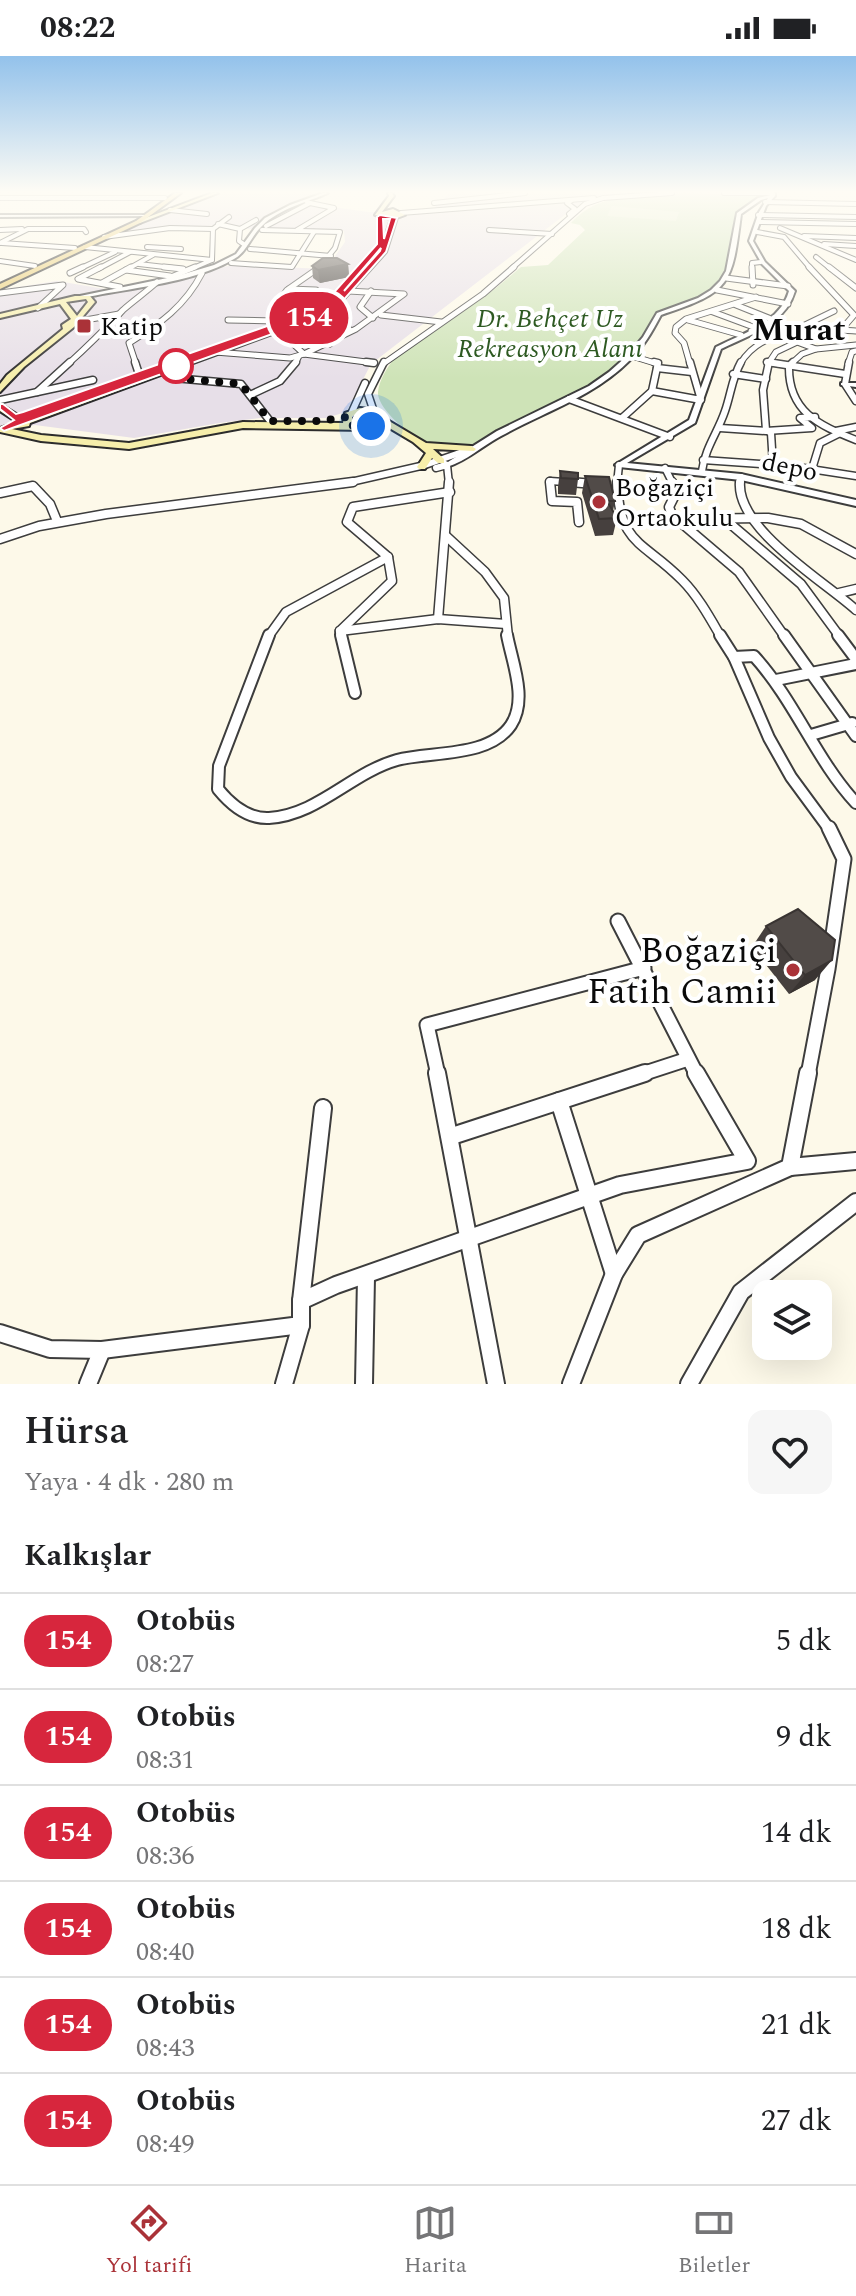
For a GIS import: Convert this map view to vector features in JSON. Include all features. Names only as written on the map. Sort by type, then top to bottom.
[{"type":"main road","points":[[0,288],[60,255]]},
{"type":"main road","points":[[0,288],[68,255]]},
{"type":"main road","points":[[303,318],[324,309],[373,255]]},
{"type":"main road","points":[[1,427],[139,374],[278,325],[330,311],[380,255]]},
{"type":"main road","points":[[0,318],[78,297],[88,297],[92,302]]},
{"type":"main road","points":[[0,374],[75,319],[62,301]]},
{"type":"main road","points":[[0,318],[92,302]]},
{"type":"main road","points":[[0,390],[10,375],[51,339],[80,321],[92,302]]},
{"type":"main road","points":[[18,420],[215,352],[278,325]]},
{"type":"main road","points":[[0,407],[18,420],[46,432],[128,442],[220,424],[322,421],[349,415],[378,416],[444,463]]},
{"type":"main road","points":[[349,415],[347,423],[354,426]]},
{"type":"main road","points":[[366,427],[378,416]]},
{"type":"main road","points":[[1,427],[41,438],[129,446],[243,425],[354,426],[423,446],[471,449]]},
{"type":"main road","points":[[422,467],[423,446]]},
{"type":"street","points":[[70,273],[109,255]]},
{"type":"street","points":[[120,287],[78,279],[124,255]]},
{"type":"street","points":[[102,283],[152,255]]},
{"type":"street","points":[[162,255],[212,260]]},
{"type":"street","points":[[212,260],[213,255]]},
{"type":"street","points":[[126,270],[170,276],[224,262],[237,255]]},
{"type":"street","points":[[138,264],[200,275],[231,263],[240,255]]},
{"type":"street","points":[[266,266],[273,255]]},
{"type":"street","points":[[231,263],[292,267],[300,255]]},
{"type":"street","points":[[321,255],[331,256],[324,267],[289,289],[271,313],[301,355],[374,363]]},
{"type":"street","points":[[349,415],[374,363],[523,255]]},
{"type":"street","points":[[378,416],[368,394],[380,365],[483,294],[526,255]]},
{"type":"street","points":[[0,539],[57,521],[151,506],[333,488],[444,463],[605,382],[650,334],[659,314],[697,302],[717,290],[726,278],[731,255]]},
{"type":"street","points":[[758,255],[761,262],[792,291],[788,304],[773,320],[718,348],[692,421],[619,465],[617,485],[621,522],[629,536],[683,581],[734,657],[769,738],[791,777],[826,823],[844,859],[828,969],[790,1167]]},
{"type":"street","points":[[795,255],[845,300],[855,314],[841,330]]},
{"type":"street","points":[[816,257],[856,288]]},
{"type":"street","points":[[92,302],[113,291],[157,282],[212,260]]},
{"type":"street","points":[[0,261],[35,266]]},
{"type":"street","points":[[745,295],[753,287],[752,263],[761,262]]},
{"type":"street","points":[[828,266],[856,262]]},
{"type":"street","points":[[78,297],[188,272]]},
{"type":"street","points":[[820,277],[856,274]]},
{"type":"street","points":[[139,374],[129,343],[166,320],[192,293],[200,275]]},
{"type":"street","points":[[726,278],[788,286]]},
{"type":"street","points":[[37,392],[157,282]]},
{"type":"street","points":[[0,288],[63,285],[38,308]]},
{"type":"street","points":[[289,289],[316,290],[301,309],[303,318],[330,344]]},
{"type":"street","points":[[717,290],[788,304]]},
{"type":"street","points":[[215,352],[290,358],[321,350],[350,330],[381,315],[404,294],[348,291]]},
{"type":"street","points":[[371,291],[360,307],[373,318]]},
{"type":"street","points":[[701,400],[684,343],[675,333],[676,327],[686,319],[756,297]]},
{"type":"street","points":[[736,305],[799,329]]},
{"type":"street","points":[[330,311],[350,330]]},
{"type":"street","points":[[702,471],[707,442],[720,428],[733,374],[745,354],[755,345],[799,329],[834,311]]},
{"type":"street","points":[[713,312],[753,329],[856,331]]},
{"type":"street","points":[[80,321],[119,314]]},
{"type":"street","points":[[381,315],[441,322]]},
{"type":"street","points":[[686,319],[741,335]]},
{"type":"street","points":[[228,320],[278,325]]},
{"type":"street","points":[[779,335],[816,349]]},
{"type":"street","points":[[771,433],[766,430],[762,411],[767,362],[776,351],[797,342]]},
{"type":"street","points":[[856,348],[816,349],[802,354],[789,366],[789,389],[796,402],[838,432],[856,440]]},
{"type":"street","points":[[856,348],[852,352],[843,384],[846,393],[856,401]]},
{"type":"street","points":[[250,395],[268,390],[293,371],[301,355]]},
{"type":"street","points":[[622,418],[652,391],[657,368],[657,362],[632,356]]},
{"type":"street","points":[[767,362],[845,374]]},
{"type":"street","points":[[657,368],[692,372]]},
{"type":"street","points":[[161,371],[174,378],[241,384],[270,421]]},
{"type":"street","points":[[733,374],[766,379]]},
{"type":"street","points":[[0,400],[93,380]]},
{"type":"street","points":[[843,384],[856,385]]},
{"type":"street","points":[[652,391],[701,400]]},
{"type":"street","points":[[569,399],[670,437]]},
{"type":"street","points":[[720,428],[771,433],[812,428],[800,418],[815,417]]},
{"type":"street","points":[[812,469],[815,450],[820,443],[838,432],[856,427]]},
{"type":"street","points":[[771,433],[773,465]]},
{"type":"street","points":[[703,460],[856,476]]},
{"type":"street","points":[[393,476],[444,463]]},
{"type":"street","points":[[438,619],[450,492],[444,463]]},
{"type":"street","name":"depo","points":[[619,465],[741,477],[856,503]]},
{"type":"street","points":[[665,468],[675,491],[676,498],[669,507],[675,519],[707,542],[739,572],[852,723],[856,736]]},
{"type":"street","points":[[741,477],[740,499],[752,518],[856,610]]},
{"type":"street","points":[[579,522],[577,502],[552,501],[550,481],[617,485]]},
{"type":"street","points":[[0,493],[33,486],[50,504],[57,521]]},
{"type":"street","points":[[340,631],[392,581],[388,557],[347,522],[353,507],[450,492]]},
{"type":"street","points":[[675,519],[727,521],[752,518],[801,524],[856,554]]},
{"type":"street","points":[[727,521],[801,584],[856,662],[776,680]]},
{"type":"street","points":[[388,557],[286,612],[271,630],[219,766],[218,789],[228,803],[263,819],[287,816],[316,806],[340,788],[394,761],[488,741],[508,730],[516,714],[517,685],[506,624],[506,601],[479,564],[446,536]]},
{"type":"street","points":[[839,593],[856,589]]},
{"type":"street","points":[[340,631],[438,619],[506,624]]},
{"type":"street","points":[[340,631],[355,693]]},
{"type":"street","points":[[734,657],[754,656],[776,680],[815,746],[834,771],[835,780],[856,803]]},
{"type":"street","points":[[811,735],[852,723]]},
{"type":"street","points":[[301,1301],[336,1285],[366,1277],[620,1185],[747,1161],[688,1059],[618,921]]},
{"type":"street","points":[[496,1384],[468,1241],[452,1136],[427,1025],[644,968]]},
{"type":"street","points":[[452,1136],[688,1059]]},
{"type":"street","points":[[559,1101],[614,1274]]},
{"type":"street","points":[[284,1384],[301,1325],[301,1301],[323,1108]]},
{"type":"street","points":[[571,1384],[614,1274],[638,1235],[790,1167],[856,1161]]},
{"type":"street","points":[[689,1384],[741,1292],[856,1202]]},
{"type":"street","points":[[364,1384],[366,1277]]},
{"type":"street","points":[[0,1333],[50,1349],[102,1350],[301,1325]]},
{"type":"street","points":[[88,1384],[102,1350]]},
{"type":"shaded area","points":[[336,255],[513,255],[371,364],[346,412],[326,418],[260,418],[219,423],[134,438],[35,425],[0,431],[0,290],[57,281],[117,291],[231,265],[326,269]]},
{"type":"green space","name":"Dr. Behçet Uz Rekreasyon Alanı","points":[[559,255],[732,255],[728,275],[720,286],[698,299],[657,312],[641,341],[596,384],[473,447],[458,451],[442,450],[424,442],[393,418],[385,409],[378,392],[384,374],[395,358],[521,267],[548,265]]},
{"type":"building","points":[[323,258],[337,258],[348,264],[318,270],[312,266]]},
{"type":"building","points":[[560,471],[578,473],[578,479],[561,478]]},
{"type":"building","points":[[585,476],[609,477],[615,501],[607,501],[617,518],[599,519]]},
{"type":"building","points":[[798,909],[835,940],[832,960],[805,975],[766,926]]},
{"type":"bus line","name":"154","points":[[0,407],[14,417],[26,415],[324,309],[373,255]]},
{"type":"bus line","name":"154","points":[[0,428],[2,430],[330,311],[380,255]]},
{"type":"place","name":"Katip","points":[[84,326]]},
{"type":"place","name":"Boğaziçi Ortaokulu","points":[[599,502]]},
{"type":"place","name":"Boğaziçi Fatih Camii","points":[[793,970]]},
{"type":"district","name":"Murat","points":[[799,329]]},
{"type":"route","points":[[176,366],[174,378],[241,384],[270,421],[322,421],[347,417],[347,423],[354,426],[371,426]]}]
